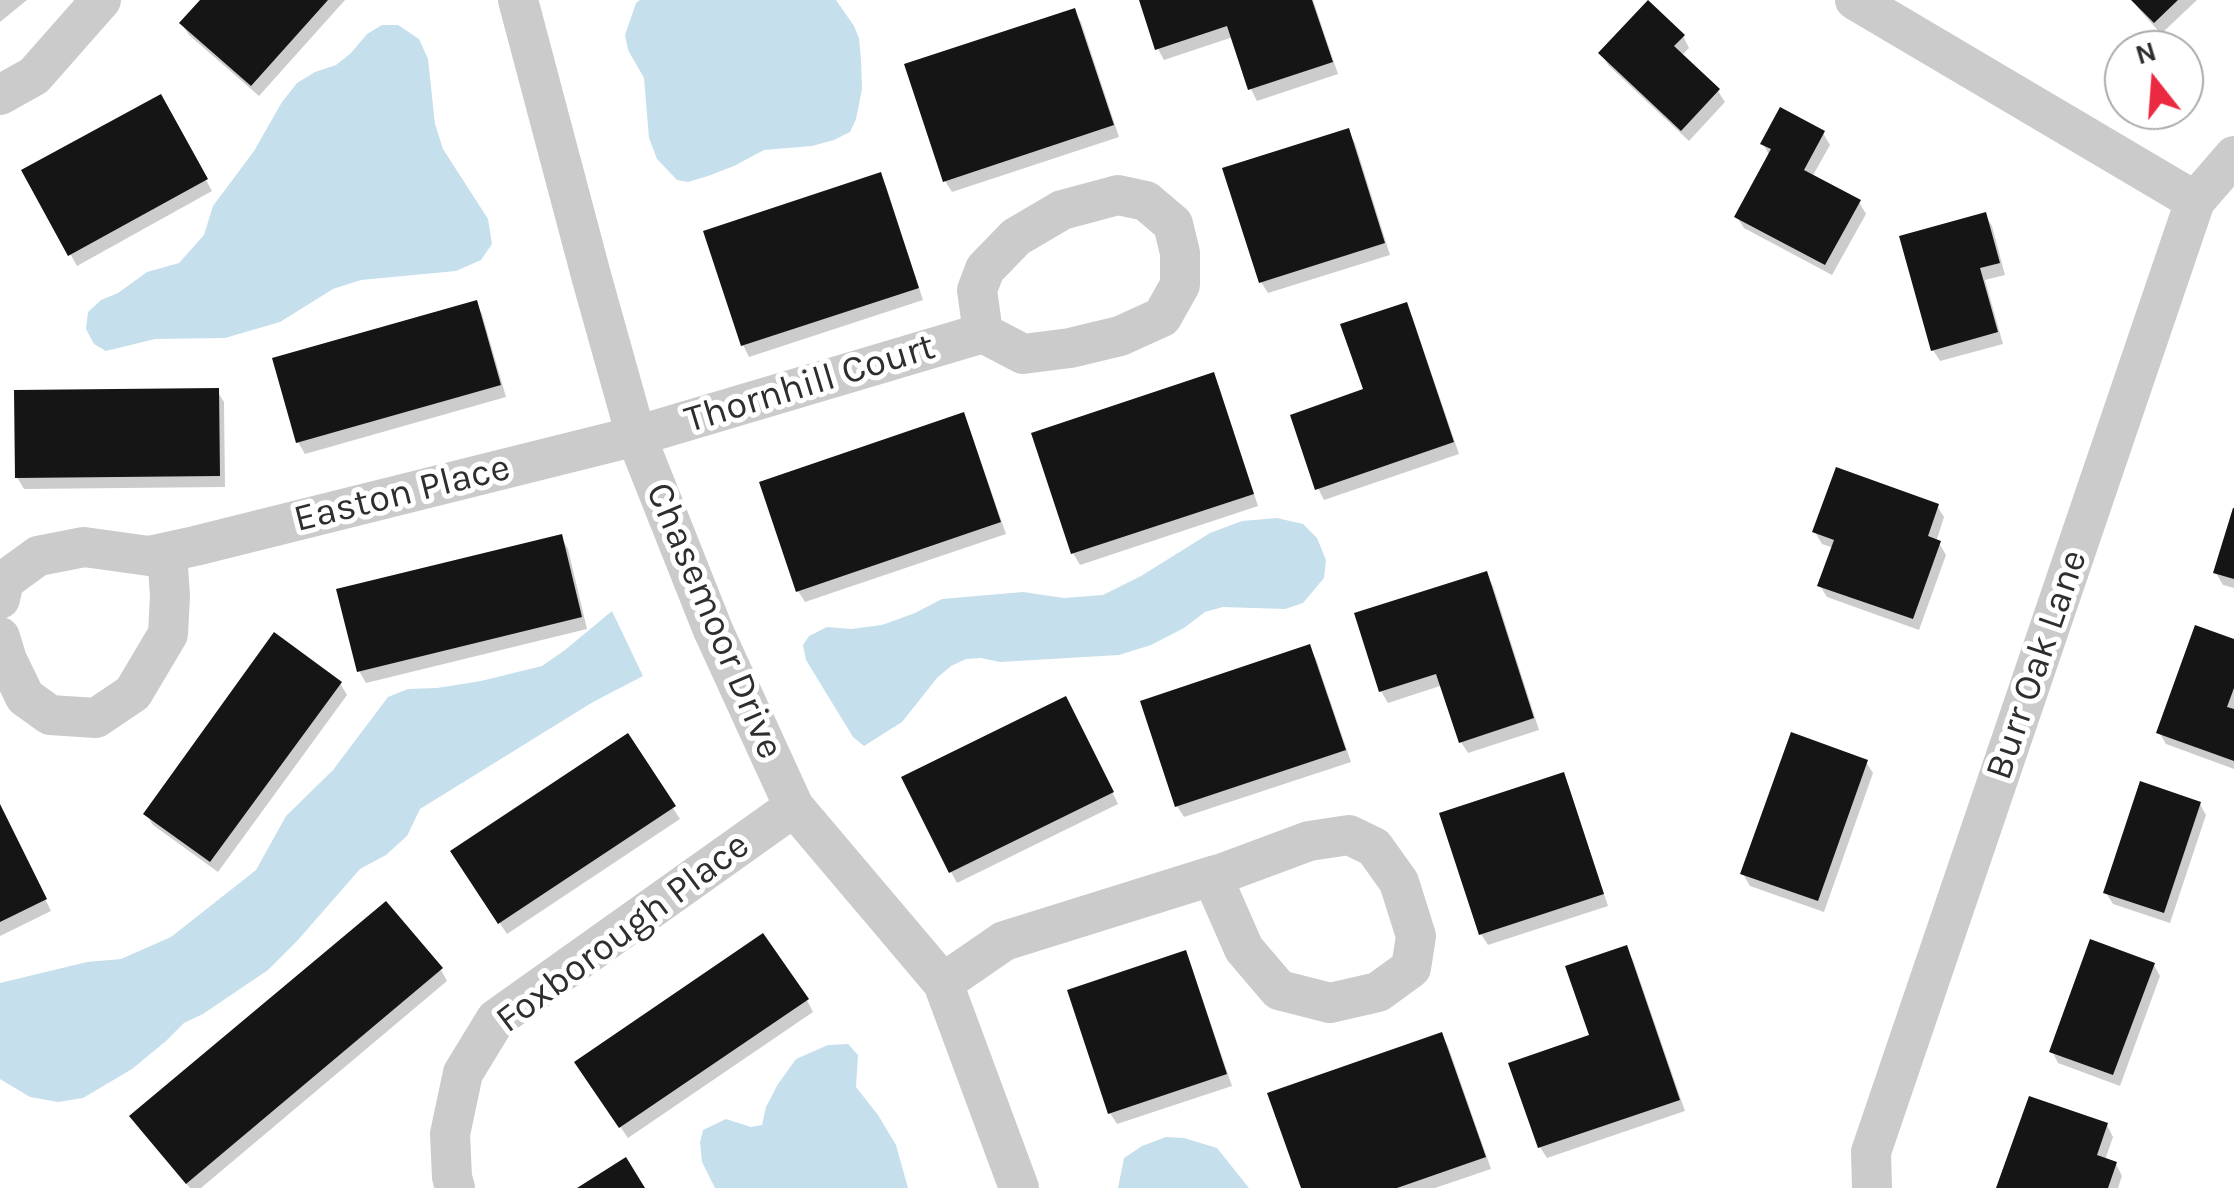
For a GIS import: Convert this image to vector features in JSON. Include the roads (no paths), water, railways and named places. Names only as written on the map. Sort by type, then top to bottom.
[{"type":"street","points":[[0,95],[34,76],[100,0]]},
{"type":"street","name":"Chasemoor Drive","points":[[518,0],[636,436],[713,630],[794,806],[943,983],[1019,1188]]},
{"type":"street","points":[[1856,0],[2194,202]]},
{"type":"street","name":"Burr Oak Lane","points":[[1872,1188],[1871,1152],[2194,202],[2234,156]]},
{"type":"street","name":"Thornhill Court","points":[[636,436],[983,333],[1024,354],[1120,336],[1162,317],[1180,286],[1180,253],[1173,224],[1146,201],[1118,195],[1062,210],[1016,237],[984,269],[976,290],[983,333]]},
{"type":"street","name":"Easton Place","points":[[0,599],[4,581],[38,556],[84,547],[149,556],[636,436]]},
{"type":"street","points":[[0,637],[25,697],[50,715],[96,718],[133,693],[168,634],[167,552]]},
{"type":"street","name":"Foxborough Place","points":[[455,1188],[450,1134],[464,1072],[496,1019],[794,806]]},
{"type":"street","points":[[943,983],[1004,941],[1212,876],[1309,841],[1349,834],[1374,847],[1399,882],[1416,936],[1410,968],[1378,992],[1330,1003],[1279,990],[1244,950],[1212,876]]},
{"type":"water","points":[[640,0],[836,0],[859,38],[862,89],[850,132],[812,146],[764,150],[708,176],[688,182],[677,180],[657,159],[649,138],[644,78],[628,50],[625,35]]},
{"type":"water","points":[[382,25],[398,25],[419,39],[428,59],[435,124],[443,149],[488,219],[492,244],[481,260],[456,271],[361,280],[333,289],[280,322],[225,338],[155,339],[106,351],[94,344],[86,329],[88,312],[147,272],[179,263],[204,235],[213,206],[297,83],[336,65],[367,34]]},
{"type":"water","points":[[1277,518],[1303,524],[1317,538],[1326,560],[1324,578],[1303,603],[1285,609],[1223,607],[1205,612],[1151,645],[1119,655],[1000,662],[966,659],[937,678],[902,722],[864,746],[853,737],[806,660],[803,645],[809,636],[827,627],[882,625],[942,599],[1023,592],[1064,598],[1103,595],[1210,533],[1242,521]]},
{"type":"water","points":[[612,611],[643,676],[593,702],[420,809],[407,836],[386,855],[360,869],[268,970],[184,1023],[132,1069],[83,1098],[58,1102],[30,1097],[0,1079],[0,983],[87,962],[121,959],[171,937],[256,870],[286,816],[333,770],[388,697],[408,689],[481,681],[542,666]]},
{"type":"water","points":[[848,1044],[858,1055],[856,1087],[896,1145],[908,1188],[715,1188],[702,1162],[703,1130],[726,1119],[751,1127],[762,1125],[766,1107],[796,1059],[828,1045]]},
{"type":"water","points":[[1166,1137],[1217,1148],[1249,1188],[1118,1188],[1124,1158]]}]
